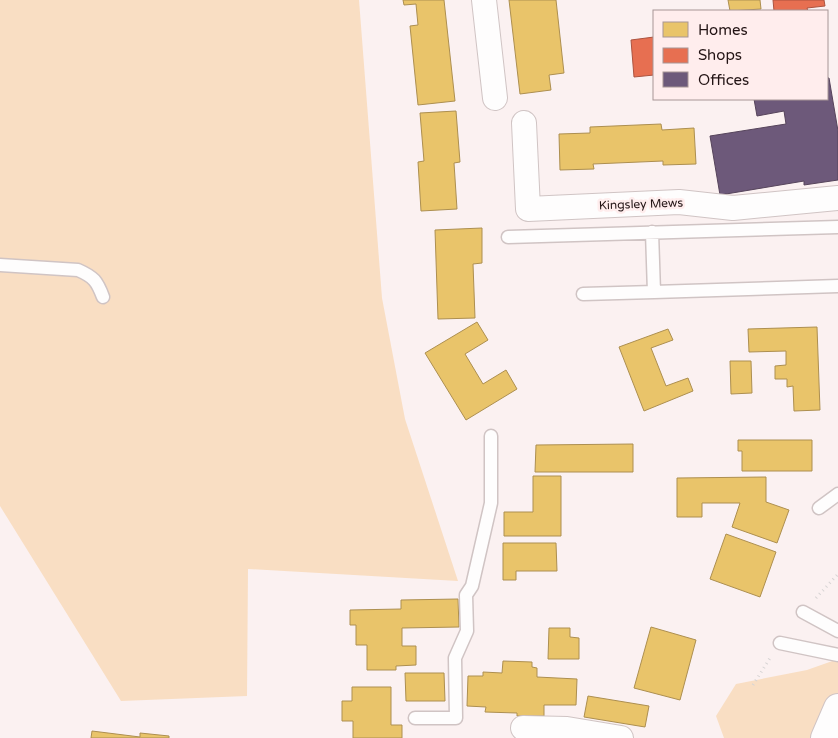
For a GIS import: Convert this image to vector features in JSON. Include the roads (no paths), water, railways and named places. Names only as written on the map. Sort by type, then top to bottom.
[{"type":"main road","points":[[825,738],[838,708]]},
{"type":"street","points":[[484,0],[494,98]]},
{"type":"street","name":"Kingsley Mews","points":[[524,124],[528,209],[679,202],[733,208],[838,198]]},
{"type":"street","points":[[523,728],[567,729],[620,738]]},
{"type":"lane","points":[[508,237],[838,227]]},
{"type":"lane","points":[[652,232],[654,292]]},
{"type":"lane","points":[[0,265],[78,270],[94,278],[99,285],[103,297]]},
{"type":"lane","points":[[583,294],[838,286]]},
{"type":"lane","points":[[415,718],[456,718],[455,658],[467,631],[466,596],[472,586],[491,503],[491,436]]},
{"type":"lane","points":[[819,508],[838,494]]},
{"type":"lane","points":[[803,612],[838,631]]},
{"type":"lane","points":[[780,644],[838,655]]}]
